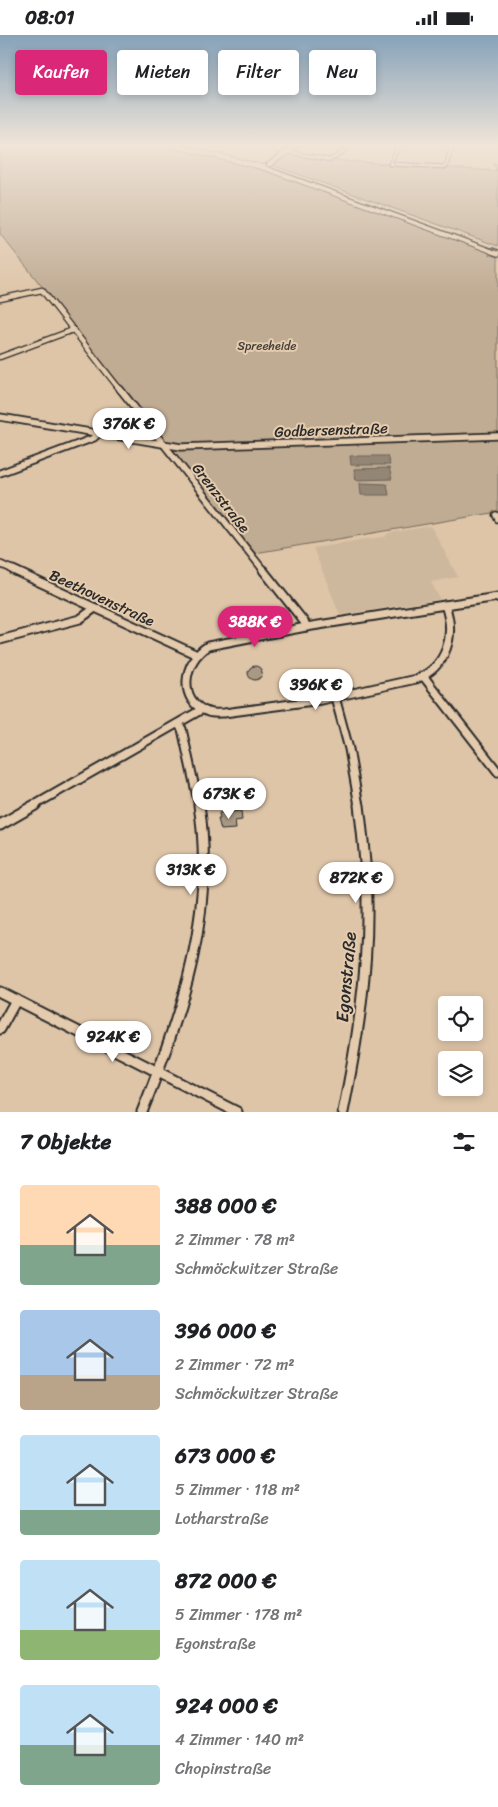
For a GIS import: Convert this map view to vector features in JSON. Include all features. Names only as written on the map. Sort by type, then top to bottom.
[{"type":"main road","points":[[342,195],[498,253]]},
{"type":"main road","points":[[346,195],[498,249]]},
{"type":"street","name":"Grenzstraße","points":[[0,299],[42,289],[305,623],[306,627]]},
{"type":"street","points":[[0,357],[73,330]]},
{"type":"street","name":"Godbersenstraße","points":[[0,417],[164,445],[188,447],[498,436]]},
{"type":"street","points":[[0,473],[94,438],[98,434]]},
{"type":"street","name":"Beethovenstraße","points":[[0,564],[195,654]]},
{"type":"street","points":[[445,605],[449,631],[447,651],[439,664],[424,677],[335,697],[219,715],[201,709],[194,703],[188,687],[188,670],[195,654],[202,648],[306,627],[445,605],[498,597]]},
{"type":"street","points":[[0,640],[80,619],[95,608]]},
{"type":"street","points":[[424,677],[498,771]]},
{"type":"street","name":"Egonstraße","points":[[335,697],[348,741],[359,796],[364,833],[368,894],[364,982],[359,1027],[343,1112]]},
{"type":"street","points":[[0,825],[201,709]]},
{"type":"street","points":[[142,1112],[159,1072],[188,985],[202,904],[204,849],[199,803],[182,729],[178,724]]},
{"type":"street","points":[[0,992],[237,1112]]},
{"type":"street","points":[[0,1029],[16,1000]]},
{"type":"shaded area","points":[[350,456],[387,456],[390,465],[351,465]]},
{"type":"shaded area","points":[[389,468],[392,479],[356,480],[354,469]]},
{"type":"shaded area","points":[[360,483],[387,484],[389,495],[361,495]]},
{"type":"shaded area","points":[[431,526],[458,577],[431,582],[440,599],[340,615],[313,548],[385,537],[388,533]]},
{"type":"green space","name":"Spreeheide","points":[[0,195],[336,195],[498,256],[498,512],[255,553],[0,234]]},
{"type":"green space","points":[[356,195],[498,195],[498,246]]},
{"type":"building","points":[[255,666],[260,668],[262,673],[260,678],[255,680],[250,678],[248,673],[250,668]]},
{"type":"building","points":[[241,811],[242,820],[235,821],[236,829],[221,830],[218,819],[220,819],[219,813]]},
{"type":"tram line","points":[[346,195],[498,251]]}]
